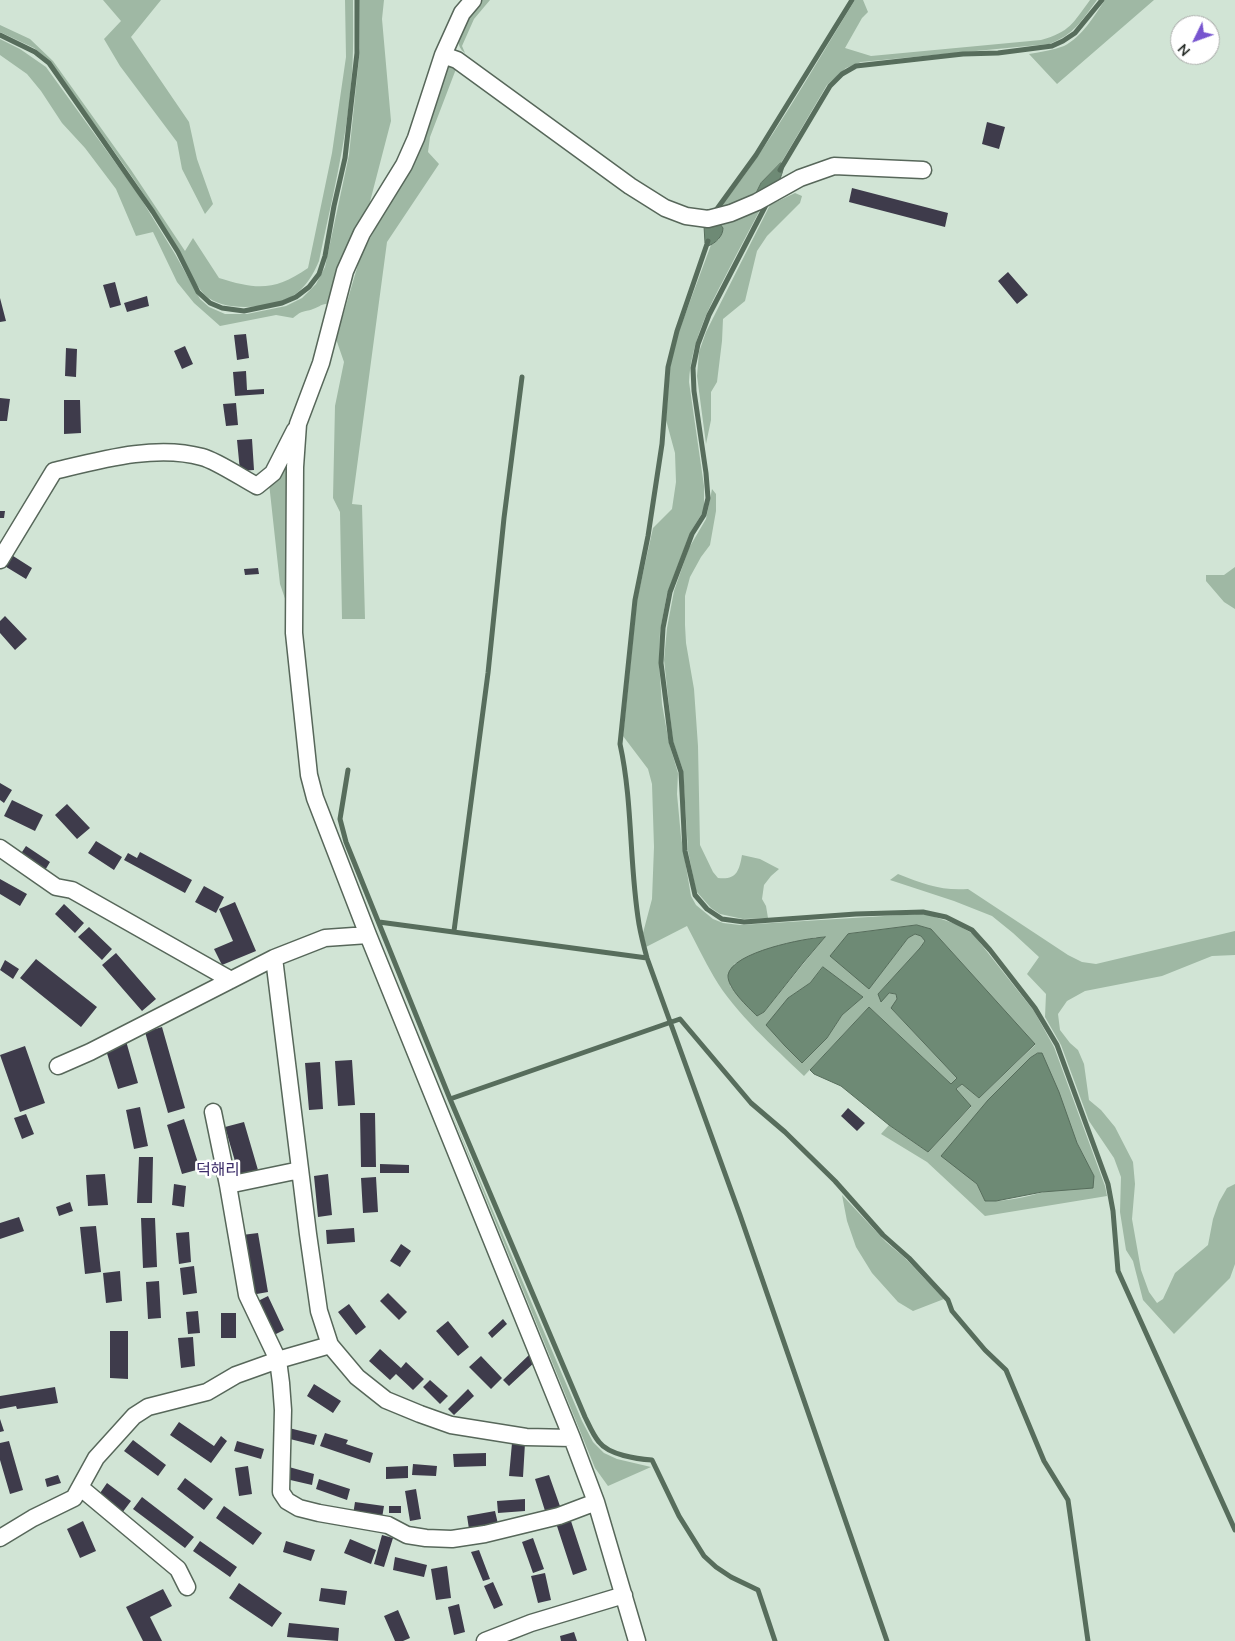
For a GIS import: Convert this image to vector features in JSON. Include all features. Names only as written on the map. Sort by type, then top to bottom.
[{"type":"street","points":[[0,560],[54,470],[97,460],[160,451],[203,457],[257,486],[272,473],[298,424],[321,363],[345,271],[362,233],[404,165],[416,138],[461,6],[473,0]]},
{"type":"street","points":[[443,55],[457,60],[630,186],[665,208],[686,216],[708,219],[731,214],[800,178],[834,166],[922,170]]},
{"type":"street","points":[[298,424],[295,467],[294,633],[309,775],[314,798],[572,1438],[596,1502],[637,1641]]},
{"type":"street","points":[[0,848],[56,887],[72,890],[231,980]]},
{"type":"street","points":[[58,1066],[90,1052],[274,958],[325,938],[368,935]]},
{"type":"street","points":[[274,958],[319,1311],[330,1345],[357,1377],[386,1400],[420,1414],[451,1425],[526,1437],[572,1438]]},
{"type":"street","points":[[213,1112],[248,1295],[278,1360],[282,1383],[283,1410],[281,1492],[287,1501],[299,1508],[319,1513],[388,1525],[407,1535],[452,1539],[485,1534],[559,1516],[596,1502]]},
{"type":"street","points":[[228,1185],[300,1170]]},
{"type":"street","points":[[0,1538],[33,1518],[74,1498],[96,1458],[134,1416],[148,1407],[207,1392],[236,1375],[278,1360],[330,1345]]},
{"type":"street","points":[[81,1488],[178,1569],[187,1587]]},
{"type":"street","points":[[485,1641],[531,1624],[624,1595]]},
{"type":"shaded area","points":[[103,0],[161,0],[131,37],[189,122],[197,159],[213,204],[205,214],[182,169],[177,142],[120,66],[104,39],[121,21]]},
{"type":"shaded area","points":[[345,0],[353,0],[353,52],[349,106],[342,151],[319,261],[308,281],[296,294],[282,301],[260,306],[247,307],[224,304],[213,301],[205,295],[193,279],[175,243],[138,186],[50,61],[34,48],[0,32],[0,25],[30,39],[53,61],[131,170],[185,251],[193,238],[219,278],[244,285],[265,286],[286,281],[308,268],[332,153],[346,57]]},
{"type":"shaded area","points":[[359,0],[384,0],[382,19],[391,121],[365,221],[333,304],[322,305],[301,312],[293,318],[276,315],[220,326],[194,303],[177,282],[153,232],[136,236],[116,189],[85,148],[62,123],[41,91],[27,74],[0,55],[0,39],[20,49],[46,67],[138,194],[200,299],[209,307],[225,314],[247,314],[286,306],[302,298],[316,284],[325,267],[349,155],[360,48]]},
{"type":"shaded area","points":[[480,0],[490,0],[474,19],[462,46],[465,53],[460,48],[459,34]]},
{"type":"shaded area","points":[[855,0],[863,0],[868,12],[862,18],[845,48],[871,56],[1041,40],[1065,30],[1075,21],[1090,0],[1097,0],[1071,31],[1049,44],[861,62],[846,68],[827,85],[781,163],[761,183],[756,193],[741,202],[717,211],[755,161]]},
{"type":"shaded area","points":[[1105,0],[1154,0],[1057,84],[1029,54],[1056,49],[1070,42],[1087,26]]},
{"type":"shaded area","points":[[446,64],[456,69],[430,137],[428,152],[439,164],[387,242],[352,504],[362,505],[365,619],[342,619],[340,512],[333,498],[335,406],[344,362],[336,339],[360,258],[408,165]]},
{"type":"shaded area","points":[[781,163],[784,165],[781,177],[776,185],[756,193],[761,183]]},
{"type":"shaded area","points":[[795,193],[802,196],[800,203],[767,236],[757,251],[745,301],[723,319],[717,382],[711,392],[711,420],[706,444],[697,376],[699,352],[706,332],[770,205]]},
{"type":"shaded area","points":[[763,204],[713,301],[701,327],[693,354],[689,382],[704,486],[704,510],[690,533],[667,594],[660,631],[659,663],[662,704],[669,743],[678,773],[677,794],[681,837],[691,896],[696,905],[713,919],[723,923],[740,925],[917,914],[929,915],[956,924],[973,934],[1034,1011],[1054,1047],[1107,1196],[985,1216],[927,1162],[881,1134],[889,1125],[928,1152],[971,1107],[956,1090],[962,1084],[979,1098],[1035,1045],[931,929],[917,925],[869,989],[908,938],[915,934],[921,936],[925,941],[920,948],[878,994],[896,994],[897,999],[892,1009],[957,1077],[951,1084],[869,1007],[804,1076],[733,1004],[714,977],[687,926],[646,947],[643,933],[652,899],[654,847],[652,784],[648,769],[623,736],[637,600],[653,528],[672,509],[676,482],[675,453],[666,420],[670,367],[679,331],[711,245],[719,239],[723,228],[720,224]],"holes":[[[816,937],[825,937],[764,1012],[757,1016],[730,986],[734,964],[754,954]],[[823,968],[863,997],[842,1015],[827,1038],[802,1063],[788,998],[810,983]],[[1077,1143],[1094,1176],[1027,1196],[999,1201],[985,1201],[977,1184],[967,1175]]]},
{"type":"shaded area","points":[[708,223],[720,224],[723,228],[722,234],[718,239],[708,246],[705,243],[704,226]]},
{"type":"shaded area","points":[[295,436],[291,616],[280,584],[269,483]]},
{"type":"shaded area","points":[[712,489],[716,494],[716,511],[710,545],[690,577],[685,596],[686,643],[694,689],[698,746],[700,845],[713,872],[718,878],[729,878],[736,874],[742,855],[760,859],[779,869],[764,885],[762,899],[766,906],[768,918],[743,919],[720,914],[711,908],[696,891],[688,851],[683,770],[673,741],[664,660],[667,628],[674,591],[689,548],[706,519]]},
{"type":"shaded area","points":[[1235,567],[1235,609],[1224,602],[1206,581],[1206,575],[1224,575]]},
{"type":"shaded area","points":[[898,874],[941,888],[968,889],[1068,955],[1082,962],[1096,964],[1235,931],[1235,955],[1212,956],[1162,976],[1085,991],[1067,1001],[1058,1014],[1060,1030],[1078,1050],[1084,1064],[1089,1100],[1101,1110],[1115,1127],[1133,1162],[1135,1184],[1132,1219],[1141,1270],[1149,1292],[1157,1303],[1163,1299],[1175,1273],[1208,1245],[1213,1219],[1219,1202],[1227,1188],[1235,1184],[1235,1264],[1230,1278],[1174,1334],[1143,1300],[1133,1261],[1126,1250],[1120,1212],[1121,1177],[1114,1158],[1089,1121],[1061,1045],[1045,1017],[1046,994],[1027,974],[1039,957],[992,916],[890,880]]},
{"type":"shaded area","points":[[917,925],[931,929],[1035,1044],[979,1098],[962,1084],[956,1089],[971,1106],[928,1152],[889,1125],[841,1086],[814,1074],[810,1070],[869,1007],[951,1084],[957,1078],[891,1008],[897,999],[896,994],[889,993],[881,1002],[878,994],[920,948],[925,941],[921,936],[915,934],[908,938],[869,989],[830,956],[848,934]]},
{"type":"shaded area","points":[[825,937],[764,1012],[757,1016],[731,986],[728,975],[732,967],[742,959],[787,943]]},
{"type":"shaded area","points":[[823,967],[863,997],[842,1015],[827,1038],[802,1063],[766,1025],[788,998],[810,983]]},
{"type":"shaded area","points":[[1038,1053],[1042,1053],[1059,1092],[1077,1143],[1094,1176],[1093,1188],[1042,1192],[996,1201],[985,1201],[977,1184],[941,1156],[988,1100],[1030,1058]]},
{"type":"shaded area","points":[[447,1102],[582,1421],[593,1442],[604,1453],[617,1459],[651,1467],[608,1486],[595,1468]]},
{"type":"shaded area","points":[[842,1195],[944,1299],[913,1311],[898,1302],[872,1273],[856,1247],[847,1221]]},
{"type":"building","points":[[987,122],[1005,127],[999,149],[982,144]]},
{"type":"building","points":[[852,188],[948,213],[945,227],[849,202]]},
{"type":"building","points":[[1008,272],[1028,295],[1017,304],[998,281]]},
{"type":"building","points":[[115,282],[121,305],[110,308],[103,285]]},
{"type":"building","points":[[147,296],[149,306],[127,312],[124,303]]},
{"type":"building","points":[[0,298],[6,321],[0,322]]},
{"type":"building","points":[[246,334],[249,358],[237,360],[234,335]]},
{"type":"building","points":[[185,346],[193,364],[182,369],[174,351]]},
{"type":"building","points":[[66,348],[77,349],[76,377],[65,376]]},
{"type":"building","points":[[246,371],[247,390],[264,389],[264,394],[235,396],[233,372]]},
{"type":"building","points":[[0,398],[10,399],[7,421],[0,421]]},
{"type":"building","points":[[64,400],[80,400],[81,433],[64,434]]},
{"type":"building","points":[[236,403],[238,425],[226,426],[223,404]]},
{"type":"building","points":[[252,439],[254,470],[240,471],[237,440]]},
{"type":"building","points":[[0,511],[5,511],[4,518],[0,518]]},
{"type":"building","points":[[10,554],[32,568],[26,579],[3,565]]},
{"type":"building","points":[[258,568],[259,574],[245,575],[244,569]]},
{"type":"building","points":[[5,616],[27,639],[15,650],[0,633],[0,621]]},
{"type":"building","points":[[0,783],[12,790],[4,803],[0,800]]},
{"type":"building","points":[[12,800],[43,815],[35,831],[4,816]]},
{"type":"building","points":[[67,804],[90,828],[77,839],[55,815]]},
{"type":"building","points":[[96,841],[122,857],[114,870],[88,853]]},
{"type":"building","points":[[26,846],[50,862],[44,872],[20,855]]},
{"type":"building","points":[[140,852],[192,880],[185,893],[124,860],[128,853],[137,858]]},
{"type":"building","points":[[0,879],[27,894],[20,906],[0,894]]},
{"type":"building","points":[[204,886],[224,897],[216,913],[195,902]]},
{"type":"building","points":[[235,902],[256,951],[222,965],[214,949],[233,941],[219,909]]},
{"type":"building","points":[[64,904],[84,923],[75,933],[55,914]]},
{"type":"building","points":[[89,927],[112,949],[102,960],[78,937]]},
{"type":"building","points":[[116,953],[156,999],[142,1011],[102,965]]},
{"type":"building","points":[[36,959],[97,1007],[81,1027],[20,978]]},
{"type":"building","points":[[5,960],[19,969],[13,979],[0,970]]},
{"type":"building","points":[[162,1027],[185,1108],[168,1113],[145,1032]]},
{"type":"building","points":[[126,1041],[138,1083],[118,1089],[105,1047]]},
{"type":"building","points":[[25,1046],[45,1103],[20,1112],[0,1055]]},
{"type":"building","points":[[352,1060],[355,1105],[338,1106],[335,1061]]},
{"type":"building","points":[[320,1062],[323,1109],[309,1110],[305,1063]]},
{"type":"building","points":[[140,1107],[148,1146],[134,1149],[126,1110]]},
{"type":"building","points":[[848,1108],[865,1123],[857,1131],[841,1116]]},
{"type":"building","points":[[360,1113],[375,1113],[376,1167],[361,1167]]},
{"type":"building","points":[[26,1114],[34,1134],[22,1139],[14,1118]]},
{"type":"building","points":[[184,1119],[200,1169],[182,1174],[167,1125]]},
{"type":"building","points":[[244,1122],[258,1170],[239,1175],[225,1127]]},
{"type":"building","points":[[139,1157],[153,1157],[152,1203],[137,1203]]},
{"type":"building","points":[[380,1164],[409,1165],[409,1173],[380,1173]]},
{"type":"building","points":[[105,1174],[108,1205],[88,1206],[86,1175]]},
{"type":"building","points":[[328,1174],[332,1215],[318,1217],[314,1176]]},
{"type":"building","points":[[376,1177],[378,1212],[363,1213],[361,1178]]},
{"type":"building","points":[[174,1184],[186,1186],[184,1207],[172,1205]]},
{"type":"building","points":[[70,1202],[73,1211],[59,1216],[56,1207]]},
{"type":"building","points":[[19,1217],[24,1231],[0,1239],[0,1223]]},
{"type":"building","points":[[141,1218],[155,1218],[157,1267],[143,1268]]},
{"type":"building","points":[[96,1226],[101,1272],[85,1274],[80,1227]]},
{"type":"building","points":[[354,1228],[355,1242],[327,1244],[326,1230]]},
{"type":"building","points":[[189,1232],[191,1262],[179,1264],[176,1233]]},
{"type":"building","points":[[258,1233],[268,1292],[251,1295],[242,1235]]},
{"type":"building","points":[[401,1244],[411,1251],[400,1267],[390,1261]]},
{"type":"building","points":[[194,1266],[197,1293],[183,1295],[180,1268]]},
{"type":"building","points":[[120,1271],[122,1301],[106,1303],[103,1273]]},
{"type":"building","points":[[159,1281],[161,1318],[148,1319],[146,1282]]},
{"type":"building","points":[[388,1293],[407,1312],[399,1320],[380,1301]]},
{"type":"building","points":[[268,1296],[284,1330],[272,1336],[256,1302]]},
{"type":"building","points":[[349,1304],[366,1327],[356,1335],[338,1312]]},
{"type":"building","points":[[198,1311],[200,1333],[188,1334],[186,1312]]},
{"type":"building","points":[[221,1313],[236,1313],[236,1338],[221,1338]]},
{"type":"building","points":[[503,1319],[507,1324],[492,1338],[488,1333]]},
{"type":"building","points":[[448,1321],[469,1347],[458,1356],[436,1331]]},
{"type":"building","points":[[110,1331],[128,1331],[128,1379],[110,1378]]},
{"type":"building","points":[[193,1337],[195,1366],[181,1368],[178,1338]]},
{"type":"building","points":[[380,1349],[401,1368],[406,1362],[424,1379],[413,1390],[396,1374],[390,1380],[369,1361]]},
{"type":"building","points":[[530,1354],[536,1361],[509,1386],[503,1380]]},
{"type":"building","points":[[481,1356],[502,1378],[491,1389],[469,1367]]},
{"type":"building","points":[[430,1380],[448,1396],[440,1404],[423,1387]]},
{"type":"building","points":[[314,1384],[341,1401],[333,1413],[307,1396]]},
{"type":"building","points":[[55,1387],[58,1403],[17,1409],[16,1406],[0,1409],[0,1396]]},
{"type":"building","points":[[468,1389],[474,1396],[454,1415],[448,1409]]},
{"type":"building","points":[[0,1419],[4,1431],[0,1432]]},
{"type":"building","points":[[179,1422],[214,1446],[221,1436],[227,1441],[211,1463],[170,1435]]},
{"type":"building","points":[[289,1428],[317,1435],[314,1445],[286,1438]]},
{"type":"building","points":[[325,1433],[348,1440],[346,1444],[373,1453],[370,1463],[320,1446]]},
{"type":"building","points":[[133,1440],[166,1465],[158,1476],[124,1451]]},
{"type":"building","points":[[9,1441],[23,1490],[10,1494],[0,1460],[0,1443]]},
{"type":"building","points":[[237,1441],[264,1449],[261,1459],[234,1451]]},
{"type":"building","points":[[512,1443],[525,1443],[523,1477],[509,1476]]},
{"type":"building","points":[[486,1453],[486,1466],[454,1467],[453,1454]]},
{"type":"building","points":[[413,1464],[437,1466],[436,1476],[412,1475]]},
{"type":"building","points":[[248,1466],[252,1494],[239,1496],[235,1468]]},
{"type":"building","points":[[408,1466],[408,1478],[386,1479],[386,1467]]},
{"type":"building","points":[[289,1467],[314,1474],[312,1485],[286,1479]]},
{"type":"building","points":[[58,1475],[61,1483],[47,1487],[45,1479]]},
{"type":"building","points":[[549,1475],[561,1509],[546,1514],[535,1479]]},
{"type":"building","points":[[185,1478],[213,1499],[204,1510],[177,1489]]},
{"type":"building","points":[[319,1479],[350,1489],[347,1500],[316,1489]]},
{"type":"building","points":[[107,1483],[131,1501],[122,1513],[98,1496]]},
{"type":"building","points":[[416,1489],[421,1519],[410,1521],[405,1491]]},
{"type":"building","points":[[142,1497],[194,1537],[185,1548],[133,1509]]},
{"type":"building","points":[[525,1499],[525,1511],[498,1513],[497,1501]]},
{"type":"building","points":[[355,1502],[384,1506],[382,1518],[353,1515]]},
{"type":"building","points":[[224,1506],[262,1533],[253,1545],[216,1518]]},
{"type":"building","points":[[389,1506],[401,1506],[401,1513],[389,1513]]},
{"type":"building","points":[[495,1511],[498,1524],[469,1529],[467,1516]]},
{"type":"building","points":[[570,1518],[587,1570],[573,1575],[556,1523]]},
{"type":"building","points":[[83,1521],[96,1551],[80,1558],[67,1529]]},
{"type":"building","points":[[382,1535],[393,1538],[384,1567],[374,1564]]},
{"type":"building","points":[[533,1538],[544,1569],[533,1573],[522,1542]]},
{"type":"building","points":[[350,1539],[376,1550],[371,1564],[344,1553]]},
{"type":"building","points":[[200,1541],[237,1567],[230,1577],[193,1551]]},
{"type":"building","points":[[286,1541],[315,1550],[311,1561],[283,1552]]},
{"type":"building","points":[[479,1550],[490,1579],[483,1581],[471,1552]]},
{"type":"building","points":[[395,1557],[427,1565],[424,1577],[393,1570]]},
{"type":"building","points":[[447,1566],[451,1598],[436,1600],[431,1569]]},
{"type":"building","points":[[545,1573],[551,1600],[538,1603],[531,1576]]},
{"type":"building","points":[[493,1582],[503,1605],[494,1609],[484,1586]]},
{"type":"building","points":[[239,1583],[282,1613],[272,1627],[229,1598]]},
{"type":"building","points":[[321,1588],[347,1591],[345,1605],[319,1601]]},
{"type":"building","points":[[163,1589],[172,1606],[150,1617],[162,1641],[143,1641],[126,1607]]},
{"type":"building","points":[[459,1604],[465,1632],[454,1635],[448,1607]]},
{"type":"building","points":[[398,1610],[410,1638],[403,1641],[395,1641],[384,1616]]},
{"type":"building","points":[[289,1623],[339,1628],[338,1641],[287,1637]]},
{"type":"building","points":[[574,1632],[577,1641],[561,1641],[560,1636]]},
{"type":"waterway","points":[[0,35],[35,52],[49,63],[153,212],[178,252],[198,292],[210,303],[222,308],[244,311],[282,303],[296,297],[309,287],[319,274],[325,256],[345,158],[357,53],[357,0]]},
{"type":"waterway","points":[[714,213],[756,155],[852,0]]},
{"type":"waterway","points":[[780,170],[830,86],[842,74],[856,66],[1052,46],[1075,33],[1102,0]]},
{"type":"waterway","points":[[766,205],[709,315],[698,344],[693,368],[694,391],[708,498],[704,515],[692,534],[670,592],[663,628],[661,663],[671,742],[681,772],[685,851],[695,895],[707,909],[722,919],[744,922],[856,914],[923,912],[946,917],[972,930],[990,950],[1035,1008],[1057,1045],[1108,1184],[1113,1211],[1118,1271],[1235,1530]]},
{"type":"waterway","points":[[708,241],[677,331],[668,367],[662,444],[648,536],[635,600],[620,744],[627,789],[636,901],[647,958],[740,1215],[887,1641]]},
{"type":"waterway","points":[[454,931],[488,673],[504,518],[522,377]]},
{"type":"waterway","points":[[348,770],[340,819],[346,842],[450,1099],[585,1417],[599,1442],[609,1450],[631,1457],[652,1460],[679,1516],[704,1556],[731,1577],[758,1590],[775,1641]]},
{"type":"waterway","points":[[379,922],[647,958]]},
{"type":"waterway","points":[[450,1099],[680,1019],[751,1103],[785,1132],[835,1181],[883,1235],[909,1258],[948,1300],[952,1311],[985,1350],[1006,1370],[1044,1461],[1068,1500],[1088,1641]]},
{"type":"district","name":"덕해리","points":[[218,1171]]}]
